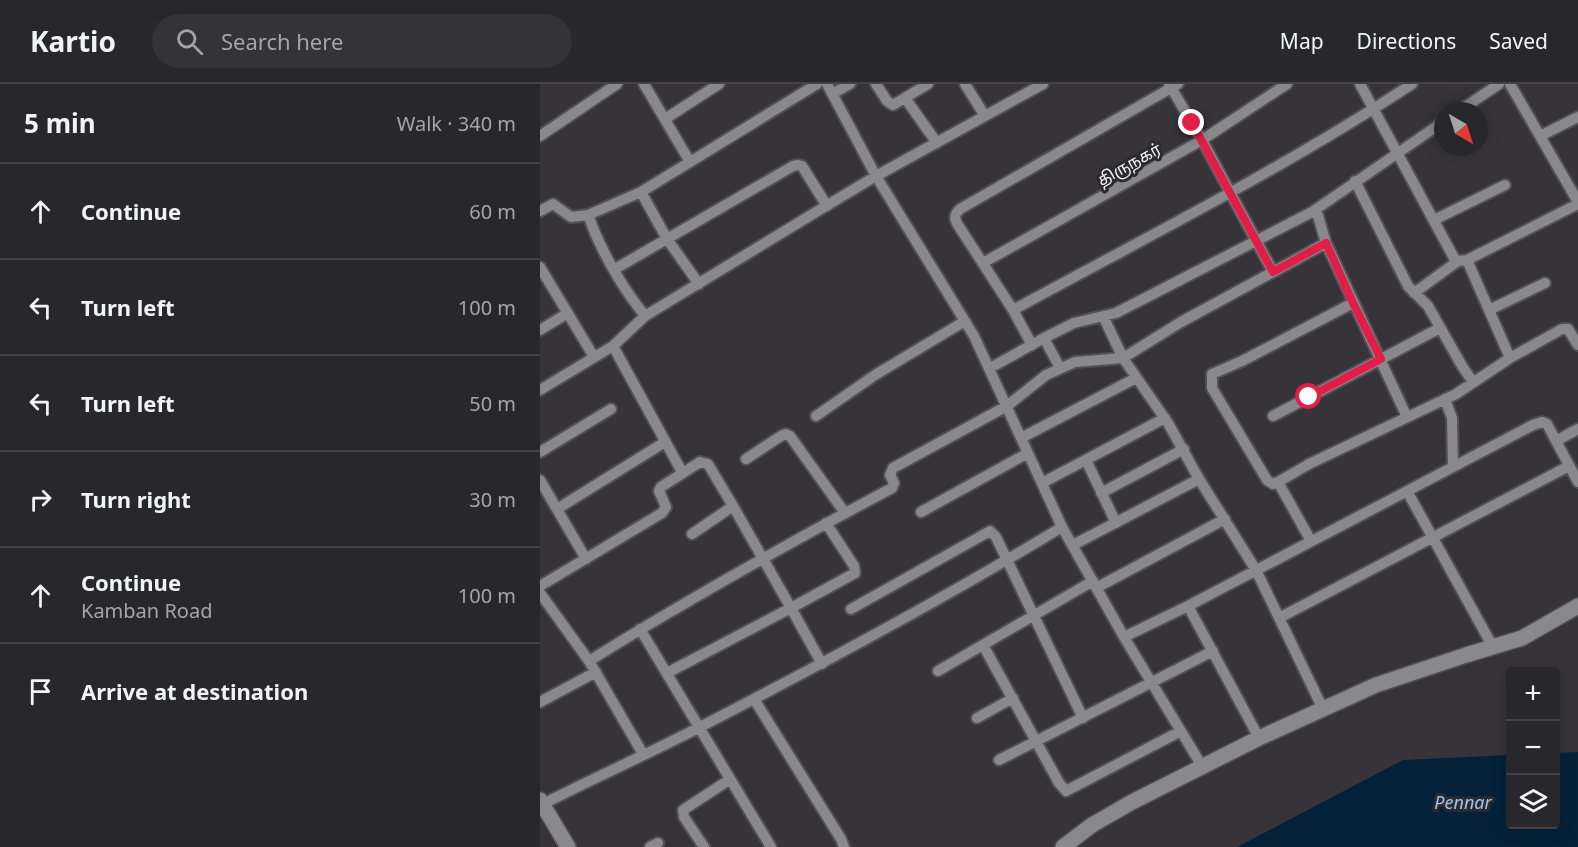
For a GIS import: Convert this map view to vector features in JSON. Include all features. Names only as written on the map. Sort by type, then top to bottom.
[{"type":"main road","points":[[1062,847],[1092,825],[1259,738],[1376,685],[1522,638],[1578,606]]},
{"type":"main road","points":[[541,802],[568,847]]},
{"type":"street","points":[[540,136],[616,84]]},
{"type":"street","points":[[644,84],[690,162]]},
{"type":"street","points":[[665,119],[719,84]]},
{"type":"street","points":[[540,211],[553,204],[571,217],[588,215],[641,192],[817,84]]},
{"type":"street","points":[[850,84],[830,89],[876,176],[965,321],[990,368],[1062,527],[1124,637],[1202,766]]},
{"type":"street","points":[[876,84],[893,105],[928,84]]},
{"type":"street","points":[[965,84],[985,116]]},
{"type":"street","name":"திருநகர்","points":[[982,263],[1202,140],[1287,84]]},
{"type":"street","points":[[1360,84],[1454,258],[1462,260],[1489,310],[1510,358]]},
{"type":"street","points":[[1013,310],[1230,193],[1374,109],[1412,84]]},
{"type":"street","points":[[1472,102],[1499,84]]},
{"type":"street","points":[[1414,293],[1462,260],[1578,203],[1510,84]]},
{"type":"street","points":[[540,390],[613,346],[645,316],[876,176],[1040,85]]},
{"type":"street","points":[[1032,345],[1013,310],[954,219],[955,214],[1173,85],[1273,272]]},
{"type":"street","points":[[905,98],[937,143]]},
{"type":"street","points":[[1540,136],[1578,117]]},
{"type":"street","points":[[990,368],[1074,323],[1116,313],[1255,242],[1316,209],[1434,128]]},
{"type":"street","points":[[615,269],[798,165],[806,171],[826,206]]},
{"type":"street","points":[[1354,181],[1401,274],[1414,293],[1428,306],[1473,382]]},
{"type":"street","points":[[1434,220],[1505,185]]},
{"type":"street","points":[[641,192],[668,239],[699,284]]},
{"type":"street","points":[[1316,209],[1326,243],[1407,417]]},
{"type":"street","points":[[588,215],[598,240],[645,316]]},
{"type":"street","points":[[589,661],[640,629],[891,488],[894,483],[890,476],[893,468],[1007,406],[1046,375],[1090,359],[1123,358],[1181,322],[1326,243]]},
{"type":"street","points":[[540,267],[594,357]]},
{"type":"street","points":[[1489,310],[1545,284]]},
{"type":"street","points":[[1353,303],[1242,361],[1212,374],[1212,388],[1267,480],[1273,484],[1309,464],[1444,399],[1562,329],[1568,329],[1578,345]]},
{"type":"street","points":[[540,330],[568,313]]},
{"type":"street","points":[[1103,316],[1123,358],[1165,418],[1199,479],[1256,570],[1323,709]]},
{"type":"street","points":[[816,416],[875,375],[965,321]]},
{"type":"street","points":[[1273,416],[1440,328]]},
{"type":"street","points":[[1044,338],[1060,368]]},
{"type":"street","points":[[613,346],[682,472]]},
{"type":"street","points":[[1021,438],[1136,378]]},
{"type":"street","points":[[1444,399],[1452,418],[1453,467]]},
{"type":"street","points":[[540,452],[611,409]]},
{"type":"street","points":[[1042,483],[1165,418]]},
{"type":"street","points":[[1124,637],[1542,422],[1547,424],[1578,482]]},
{"type":"street","points":[[1556,441],[1578,429]]},
{"type":"street","points":[[746,459],[781,436],[786,434],[790,436],[845,513]]},
{"type":"street","points":[[557,509],[665,442]]},
{"type":"street","points":[[1101,492],[1184,449]]},
{"type":"street","points":[[921,512],[1028,453]]},
{"type":"street","points":[[1086,460],[1116,523]]},
{"type":"street","points":[[540,586],[662,513],[666,507],[658,491],[664,483],[700,462],[708,464],[822,664]]},
{"type":"street","points":[[1279,618],[1569,466]]},
{"type":"street","points":[[1073,545],[1199,479]]},
{"type":"street","points":[[540,480],[586,559]]},
{"type":"street","points":[[1278,482],[1311,542]]},
{"type":"street","points":[[1407,491],[1493,647]]},
{"type":"street","points":[[692,534],[733,507]]},
{"type":"street","points":[[938,671],[1033,616],[1225,519]]},
{"type":"street","points":[[667,674],[855,573],[854,566],[826,523]]},
{"type":"street","points":[[541,802],[699,728],[822,664],[1062,527]]},
{"type":"street","points":[[850,609],[990,531],[996,537],[1083,718]]},
{"type":"street","points":[[540,593],[589,661],[643,754]]},
{"type":"street","points":[[1188,606],[1259,738]]},
{"type":"street","points":[[640,629],[771,847]]},
{"type":"street","points":[[983,645],[1059,783],[1066,791],[1181,731]]},
{"type":"street","points":[[999,760],[1213,651]]},
{"type":"street","points":[[540,702],[596,672]]},
{"type":"street","points":[[977,718],[1012,698]]},
{"type":"street","points":[[754,699],[844,847]]},
{"type":"street","points":[[704,847],[684,817],[683,810],[729,780]]},
{"type":"water","name":"Pennar","points":[[1578,752],[1578,847],[1237,847],[1403,760],[1506,755],[1506,829],[1560,829],[1560,753]]},
{"type":"route","points":[[1192,123],[1273,272],[1326,243],[1381,359],[1309,397]]}]
